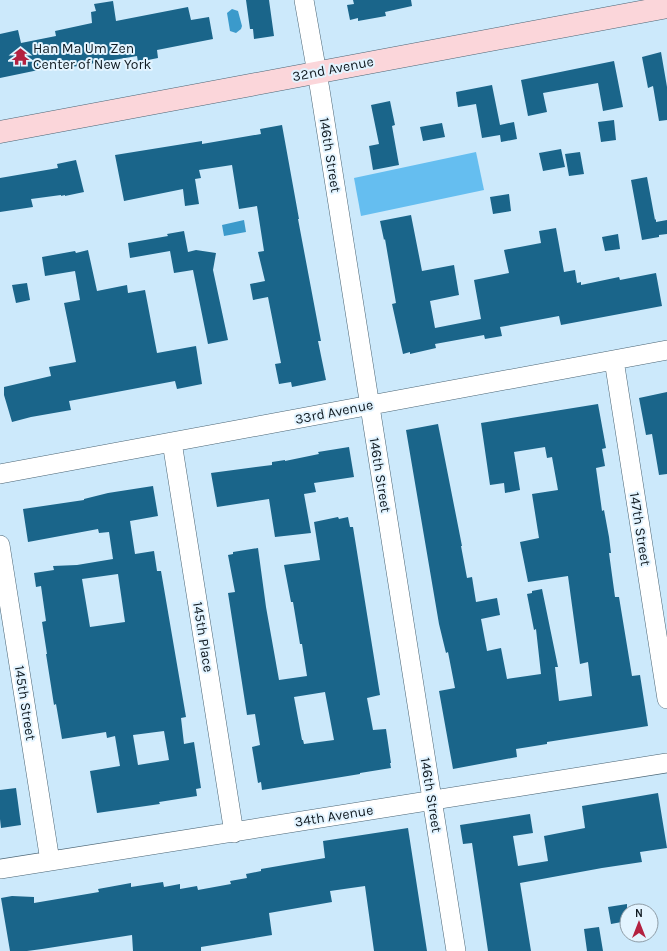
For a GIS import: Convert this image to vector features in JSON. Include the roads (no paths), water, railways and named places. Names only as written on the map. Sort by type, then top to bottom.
[{"type":"street","name":"146th Street","points":[[304,0],[317,72],[456,951]]},
{"type":"street","name":"32nd Avenue","points":[[0,132],[667,7]]},
{"type":"street","name":"33rd Avenue","points":[[0,474],[667,350]]},
{"type":"street","name":"147th Street","points":[[614,360],[667,699]]},
{"type":"street","name":"145th Place","points":[[172,442],[234,833]]},
{"type":"street","name":"145th Street","points":[[0,545],[50,861]]},
{"type":"street","name":"34th Avenue","points":[[0,869],[667,763]]},
{"type":"place","name":"Han Ma Um Zen Center of New York","points":[[20,56]]}]
